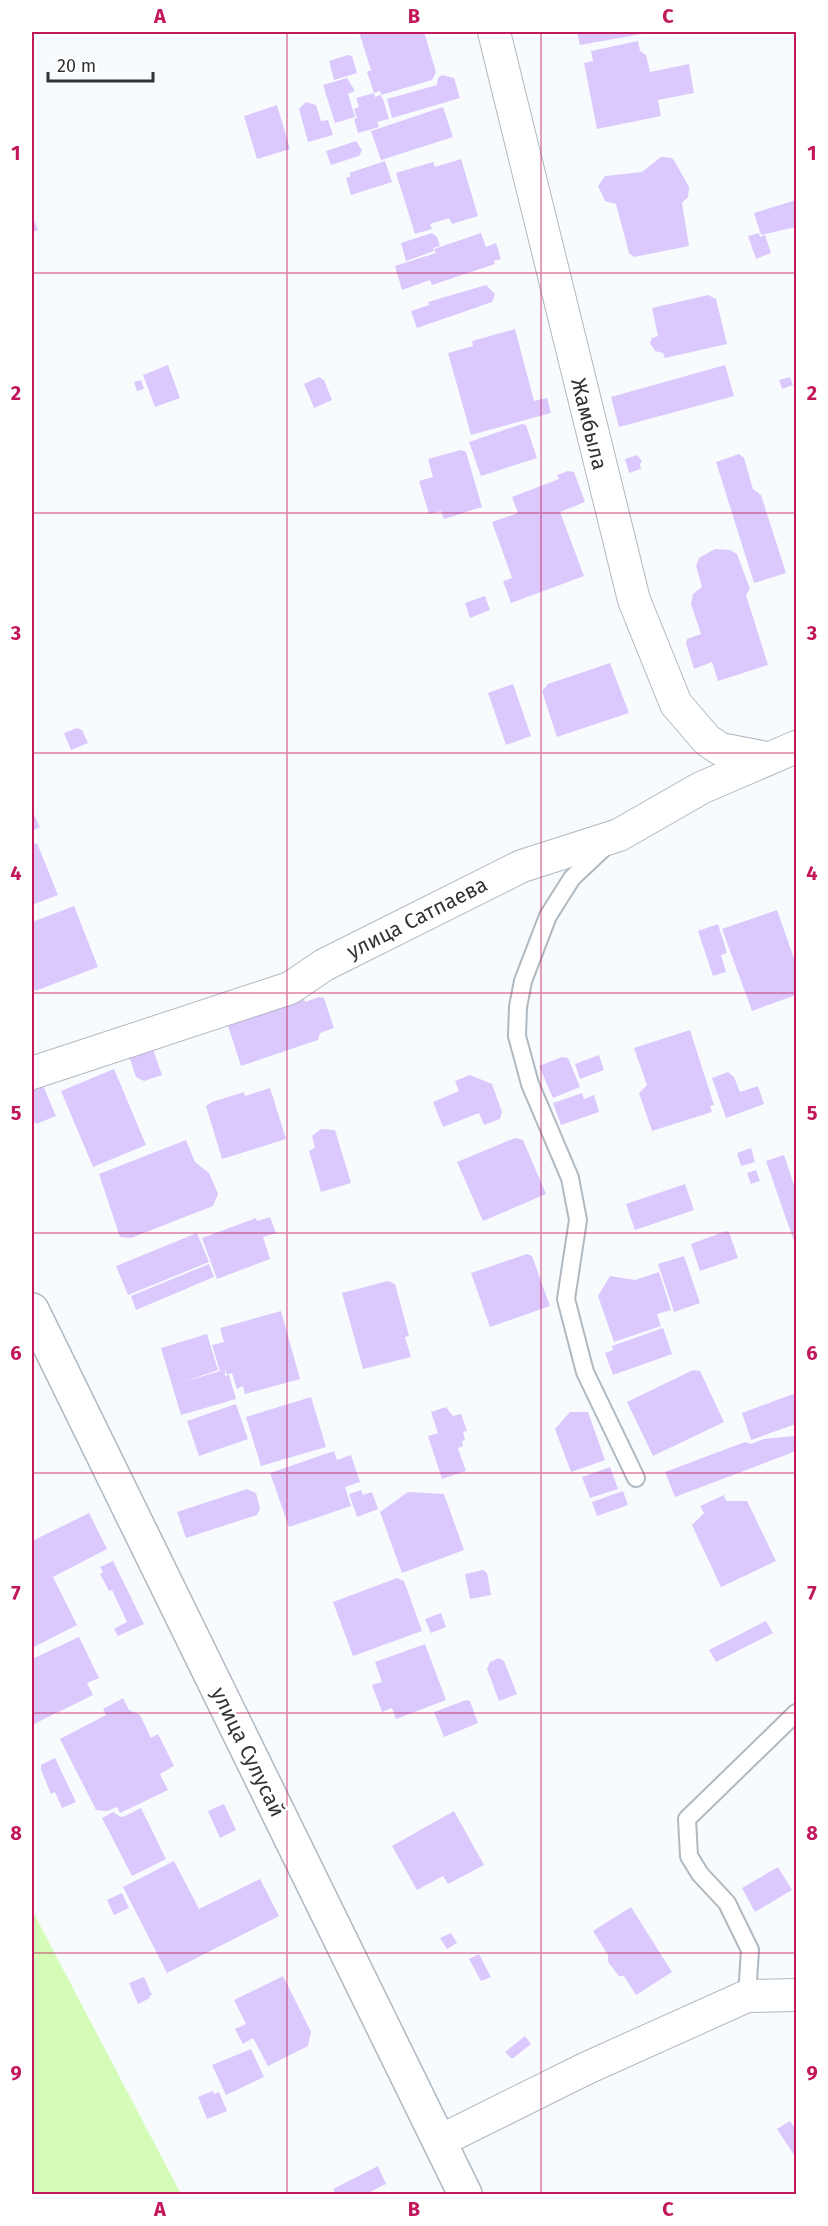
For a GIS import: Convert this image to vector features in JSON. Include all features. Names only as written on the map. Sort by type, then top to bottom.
[{"type":"main road","name":"улица Сулусай","points":[[32,1310],[465,2194]]},
{"type":"street","name":"Жамбыла","points":[[494,32],[634,600],[676,704],[707,740],[720,749],[767,758]]},
{"type":"street","name":"улица Сатпаева","points":[[32,1073],[290,988],[324,965],[522,866],[619,835],[701,788],[796,747]]},
{"type":"street","points":[[440,2141],[587,2068],[747,1996],[796,1995]]},
{"type":"lane","points":[[619,835],[572,878],[548,916],[523,981],[518,1007],[517,1036],[530,1084],[570,1178],[578,1220],[566,1299],[585,1372],[636,1478]]},
{"type":"lane","points":[[747,1996],[750,1950],[727,1903],[700,1874],[689,1856],[687,1820],[796,1713]]},
{"type":"green space","points":[[32,1910],[181,2194],[32,2194]]},
{"type":"building","points":[[359,32],[424,32],[436,72],[432,80],[381,95],[380,91],[374,93],[367,72],[371,70]]},
{"type":"building","points":[[577,32],[647,32],[647,33],[580,45]]},
{"type":"building","points":[[638,41],[640,51],[646,55],[650,72],[689,64],[694,93],[658,100],[661,116],[597,129],[584,63],[593,61],[591,51]]},
{"type":"building","points":[[348,55],[352,56],[357,73],[334,80],[329,61]]},
{"type":"building","points":[[442,75],[454,78],[460,98],[392,118],[387,99],[437,85],[438,78]]},
{"type":"building","points":[[347,78],[355,91],[348,94],[355,117],[335,123],[323,85]]},
{"type":"building","points":[[374,93],[375,97],[380,95],[383,99],[389,119],[377,122],[379,127],[358,133],[354,119],[357,118],[354,109],[359,107],[356,98]]},
{"type":"building","points":[[306,102],[316,105],[321,121],[328,120],[333,135],[308,142],[299,109]]},
{"type":"building","points":[[277,105],[290,149],[257,159],[244,116]]},
{"type":"building","points":[[443,107],[453,137],[381,160],[371,131]]},
{"type":"building","points":[[356,141],[362,150],[359,156],[331,165],[326,151]]},
{"type":"building","points":[[661,157],[672,158],[689,187],[688,197],[682,203],[689,246],[634,257],[629,253],[616,204],[605,201],[598,186],[605,176],[642,172]]},
{"type":"building","points":[[461,159],[478,216],[452,224],[449,218],[430,224],[432,229],[415,234],[396,173],[433,162],[435,167]]},
{"type":"building","points":[[385,161],[392,182],[351,195],[346,178],[351,176],[349,173]]},
{"type":"building","points":[[796,200],[796,227],[761,235],[754,213]]},
{"type":"building","points":[[32,215],[38,230],[32,232]]},
{"type":"building","points":[[432,233],[437,237],[440,246],[433,248],[434,251],[406,261],[401,243]]},
{"type":"building","points":[[481,233],[486,247],[496,243],[501,259],[494,261],[495,264],[432,285],[430,280],[402,290],[395,266],[436,253],[434,249]]},
{"type":"building","points":[[759,233],[760,237],[765,235],[771,253],[756,259],[748,236]]},
{"type":"building","points":[[486,285],[495,294],[492,302],[417,328],[411,311],[429,305],[428,302]]},
{"type":"building","points":[[708,295],[716,299],[727,344],[665,358],[663,353],[655,351],[650,343],[652,338],[658,336],[652,308]]},
{"type":"building","points":[[515,329],[534,401],[547,398],[551,413],[471,435],[448,353],[473,346],[472,341]]},
{"type":"building","points":[[168,365],[180,398],[155,407],[143,375]]},
{"type":"building","points":[[725,365],[734,396],[619,427],[611,397]]},
{"type":"building","points":[[319,377],[324,380],[332,400],[314,408],[304,384]]},
{"type":"building","points":[[790,377],[793,385],[782,389],[779,380]]},
{"type":"building","points":[[141,380],[144,389],[137,391],[134,382]]},
{"type":"building","points":[[522,424],[526,425],[537,458],[481,476],[469,442]]},
{"type":"building","points":[[461,450],[466,452],[482,507],[444,519],[441,511],[429,514],[419,481],[433,477],[428,459]]},
{"type":"building","points":[[739,454],[744,458],[753,489],[761,495],[786,573],[754,583],[716,462]]},
{"type":"building","points":[[637,455],[642,461],[641,469],[629,473],[625,459]]},
{"type":"building","points":[[568,471],[574,472],[585,502],[560,512],[584,576],[511,603],[503,581],[512,578],[492,522],[518,513],[512,497],[559,479],[557,475]]},
{"type":"building","points":[[715,549],[730,550],[737,554],[750,589],[746,595],[768,665],[718,681],[712,662],[694,669],[686,643],[687,639],[701,634],[691,604],[693,594],[702,587],[696,566],[699,558]]},
{"type":"building","points":[[485,596],[490,610],[470,618],[465,603]]},
{"type":"building","points":[[610,663],[629,713],[557,737],[542,691],[548,684]]},
{"type":"building","points":[[513,684],[531,736],[506,745],[488,693]]},
{"type":"building","points":[[77,728],[82,730],[88,743],[71,750],[64,733]]},
{"type":"building","points":[[32,810],[40,827],[32,831]]},
{"type":"building","points":[[37,843],[58,895],[32,905],[32,845]]},
{"type":"building","points":[[74,906],[98,967],[35,991],[32,982],[32,922]]},
{"type":"building","points":[[777,910],[796,964],[796,995],[752,1011],[722,929]]},
{"type":"building","points":[[718,924],[727,953],[721,955],[726,972],[713,976],[698,931]]},
{"type":"building","points":[[319,997],[324,998],[334,1028],[320,1033],[318,1040],[241,1066],[227,1023],[304,998],[305,1002]]},
{"type":"building","points":[[690,1030],[714,1105],[710,1106],[712,1112],[652,1131],[639,1093],[647,1085],[634,1048]]},
{"type":"building","points":[[150,1041],[162,1075],[144,1081],[136,1077],[127,1050]]},
{"type":"building","points":[[599,1055],[604,1070],[580,1079],[575,1064]]},
{"type":"building","points":[[562,1057],[568,1058],[580,1087],[553,1098],[539,1066]]},
{"type":"building","points":[[114,1069],[146,1145],[93,1167],[61,1091]]},
{"type":"building","points":[[728,1072],[734,1077],[740,1092],[758,1086],[764,1104],[726,1118],[712,1078]]},
{"type":"building","points":[[470,1075],[492,1084],[502,1112],[500,1119],[484,1125],[479,1113],[443,1127],[433,1102],[459,1091],[455,1081]]},
{"type":"building","points":[[32,1083],[42,1083],[56,1116],[36,1124],[32,1122]]},
{"type":"building","points":[[270,1088],[286,1139],[222,1159],[206,1106],[244,1092],[245,1096]]},
{"type":"building","points":[[582,1093],[584,1099],[594,1095],[599,1112],[561,1125],[553,1103]]},
{"type":"building","points":[[321,1129],[335,1130],[351,1183],[321,1192],[309,1151],[315,1148],[312,1136]]},
{"type":"building","points":[[515,1138],[523,1140],[546,1194],[483,1221],[457,1162]]},
{"type":"building","points":[[186,1140],[195,1162],[209,1173],[218,1194],[213,1206],[131,1238],[120,1237],[99,1174]]},
{"type":"building","points":[[751,1148],[755,1162],[741,1166],[737,1153]]},
{"type":"building","points":[[784,1155],[796,1191],[796,1247],[766,1161]]},
{"type":"building","points":[[756,1170],[760,1181],[751,1184],[747,1173]]},
{"type":"building","points":[[685,1184],[694,1210],[635,1230],[626,1204]]},
{"type":"building","points":[[270,1217],[276,1233],[263,1237],[270,1259],[217,1279],[202,1238],[256,1218],[257,1221]]},
{"type":"building","points":[[726,1231],[729,1232],[738,1258],[700,1271],[691,1244]]},
{"type":"building","points":[[197,1233],[209,1262],[128,1295],[116,1266]]},
{"type":"building","points":[[527,1254],[532,1256],[550,1306],[490,1327],[471,1273]]},
{"type":"building","points":[[684,1256],[700,1303],[674,1312],[658,1264]]},
{"type":"building","points":[[209,1264],[214,1277],[136,1310],[131,1296]]},
{"type":"building","points":[[659,1272],[671,1310],[657,1314],[661,1326],[614,1342],[598,1296],[610,1276],[635,1280]]},
{"type":"building","points":[[388,1281],[395,1284],[409,1336],[405,1337],[411,1357],[363,1369],[342,1293]]},
{"type":"building","points":[[281,1311],[300,1379],[245,1394],[243,1386],[237,1389],[232,1373],[227,1375],[225,1369],[225,1376],[229,1375],[236,1399],[181,1415],[161,1348],[207,1334],[218,1370],[183,1382],[220,1371],[212,1345],[224,1342],[220,1328]]},
{"type":"building","points":[[663,1328],[672,1354],[613,1375],[605,1353],[613,1350],[612,1346]]},
{"type":"building","points":[[693,1370],[700,1371],[724,1422],[653,1456],[627,1402]]},
{"type":"building","points":[[796,1393],[796,1424],[751,1440],[742,1413]]},
{"type":"building","points":[[311,1397],[326,1447],[261,1466],[246,1417]]},
{"type":"building","points":[[236,1404],[248,1439],[199,1456],[187,1421]]},
{"type":"building","points":[[446,1407],[453,1416],[461,1414],[467,1431],[463,1432],[465,1440],[462,1441],[463,1446],[458,1448],[466,1471],[442,1479],[428,1436],[438,1433],[431,1412]]},
{"type":"building","points":[[570,1412],[588,1412],[605,1460],[571,1472],[555,1429]]},
{"type":"building","points":[[794,1436],[796,1451],[675,1497],[665,1472],[745,1442],[751,1444],[764,1439]]},
{"type":"building","points":[[334,1451],[337,1460],[351,1455],[360,1482],[345,1487],[351,1506],[289,1527],[270,1473]]},
{"type":"building","points":[[610,1467],[618,1489],[590,1498],[582,1477]]},
{"type":"building","points":[[247,1489],[256,1493],[260,1509],[257,1515],[186,1538],[177,1512]]},
{"type":"building","points":[[361,1490],[363,1495],[372,1492],[378,1509],[357,1517],[349,1494]]},
{"type":"building","points":[[623,1491],[628,1505],[597,1516],[592,1502]]},
{"type":"building","points":[[408,1492],[444,1494],[464,1550],[402,1573],[380,1512]]},
{"type":"building","points":[[724,1495],[726,1501],[747,1501],[776,1561],[721,1587],[692,1525],[704,1513],[700,1506]]},
{"type":"building","points":[[89,1513],[107,1549],[53,1577],[77,1625],[32,1648],[32,1541]]},
{"type":"building","points":[[113,1561],[144,1624],[118,1636],[114,1629],[127,1622],[112,1590],[109,1591],[100,1574],[103,1572],[100,1567]]},
{"type":"building","points":[[483,1570],[487,1573],[491,1595],[470,1599],[465,1574]]},
{"type":"building","points":[[397,1578],[404,1581],[422,1631],[353,1656],[333,1602]]},
{"type":"building","points":[[441,1613],[446,1627],[431,1633],[425,1619]]},
{"type":"building","points":[[766,1621],[773,1633],[716,1662],[709,1650]]},
{"type":"building","points":[[79,1637],[99,1678],[87,1683],[93,1695],[34,1724],[32,1719],[32,1659]]},
{"type":"building","points":[[425,1644],[446,1700],[396,1719],[392,1708],[382,1712],[372,1685],[382,1682],[375,1662]]},
{"type":"building","points":[[499,1658],[504,1661],[517,1694],[499,1701],[487,1669],[490,1662]]},
{"type":"building","points":[[123,1698],[129,1710],[140,1715],[151,1738],[158,1734],[174,1766],[160,1774],[168,1790],[120,1813],[117,1807],[107,1811],[96,1810],[60,1739],[106,1715],[103,1709]]},
{"type":"building","points":[[466,1700],[470,1701],[478,1723],[444,1737],[434,1712]]},
{"type":"building","points":[[55,1758],[76,1802],[62,1808],[55,1792],[51,1794],[41,1770],[41,1765]]},
{"type":"building","points":[[224,1804],[236,1830],[220,1838],[208,1811]]},
{"type":"building","points":[[141,1808],[166,1859],[132,1876],[102,1818],[113,1812],[121,1817],[125,1816]]},
{"type":"building","points":[[454,1811],[484,1865],[448,1884],[443,1876],[417,1890],[392,1846]]},
{"type":"building","points":[[174,1861],[199,1909],[260,1879],[279,1916],[167,1973],[123,1887]]},
{"type":"building","points":[[778,1867],[792,1890],[755,1912],[742,1888]]},
{"type":"building","points":[[122,1893],[129,1908],[114,1915],[107,1900]]},
{"type":"building","points":[[631,1907],[672,1972],[636,1995],[624,1976],[619,1976],[608,1962],[608,1955],[593,1931]]},
{"type":"building","points":[[451,1933],[457,1943],[447,1949],[440,1938]]},
{"type":"building","points":[[479,1954],[491,1977],[481,1981],[469,1959]]},
{"type":"building","points":[[283,1976],[311,2032],[308,2046],[268,2066],[253,2038],[243,2044],[235,2029],[246,2024],[234,2000]]},
{"type":"building","points":[[144,1977],[152,1995],[138,2004],[129,1983]]},
{"type":"building","points":[[525,2036],[531,2044],[512,2059],[505,2052]]},
{"type":"building","points":[[251,2049],[264,2077],[226,2095],[212,2065]]},
{"type":"building","points":[[213,2091],[214,2094],[219,2092],[227,2111],[207,2119],[198,2097]]},
{"type":"building","points":[[790,2121],[796,2130],[796,2153],[794,2155],[777,2129]]},
{"type":"building","points":[[378,2166],[386,2184],[366,2194],[336,2194],[333,2189]]}]
